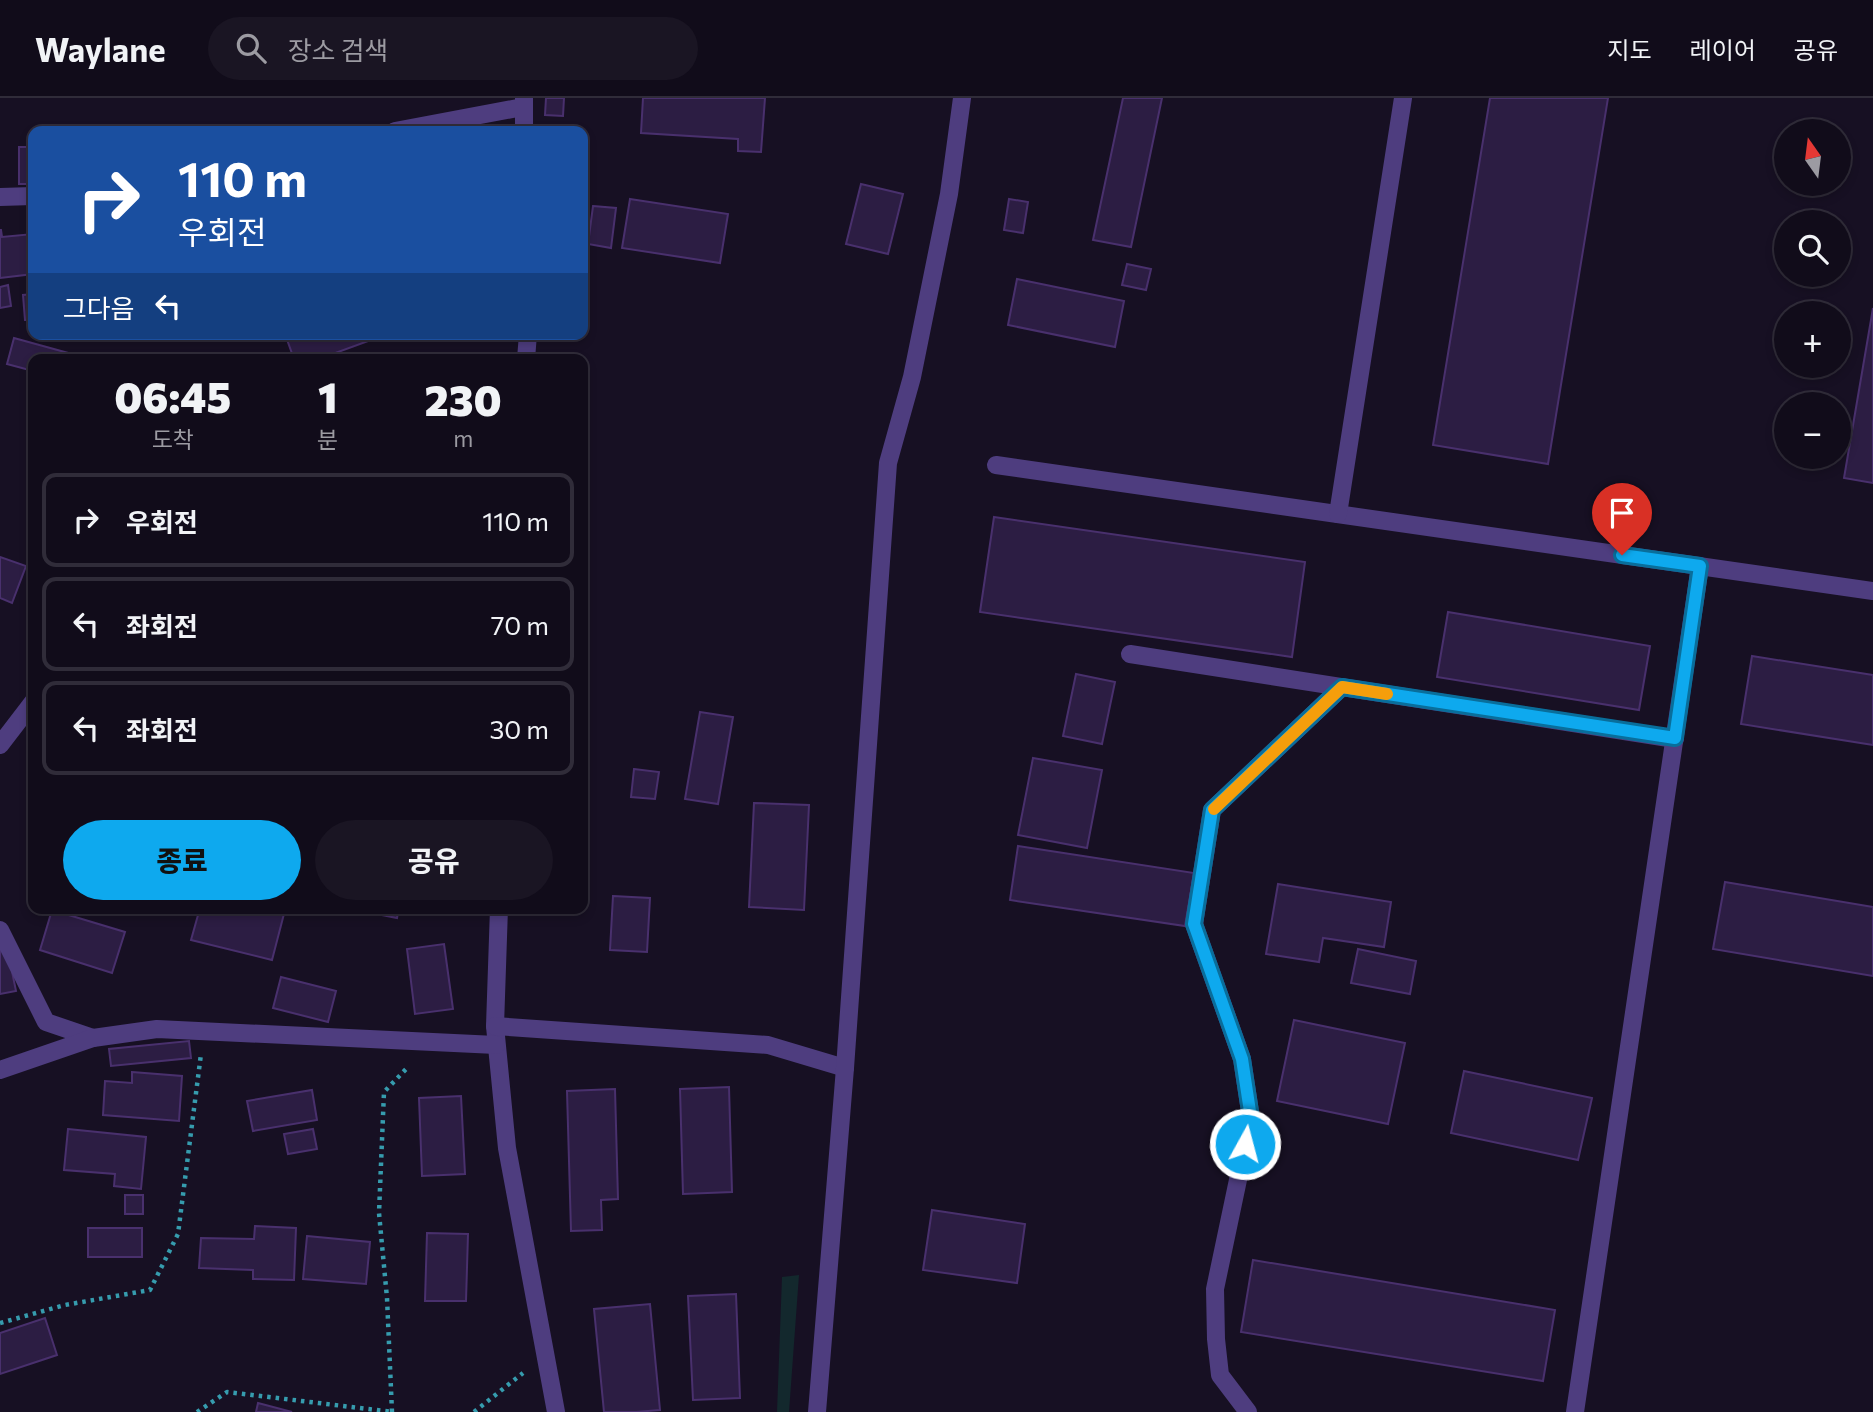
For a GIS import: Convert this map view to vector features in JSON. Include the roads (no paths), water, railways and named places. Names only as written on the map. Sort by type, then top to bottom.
[{"type":"street","points":[[817,1412],[845,1068],[888,463],[915,364],[949,194],[962,98]]},
{"type":"street","points":[[1338,514],[1403,98]]},
{"type":"street","points":[[417,126],[523,102],[524,126]]},
{"type":"street","points":[[0,197],[28,196]]},
{"type":"street","points":[[996,465],[1873,591]]},
{"type":"street","points":[[1575,1412],[1700,566]]},
{"type":"street","points":[[1130,654],[1675,738]]},
{"type":"street","points":[[1248,1412],[1220,1375],[1215,1289],[1251,1118],[1242,1059],[1194,924],[1212,810],[1342,687]]},
{"type":"street","points":[[0,745],[28,709]]},
{"type":"street","points":[[499,914],[495,1026],[507,1148],[556,1412]]},
{"type":"street","points":[[0,930],[46,1022],[93,1038]]},
{"type":"street","points":[[495,1026],[768,1045],[845,1068]]},
{"type":"street","points":[[0,1070],[93,1038],[156,1029],[496,1045]]}]
